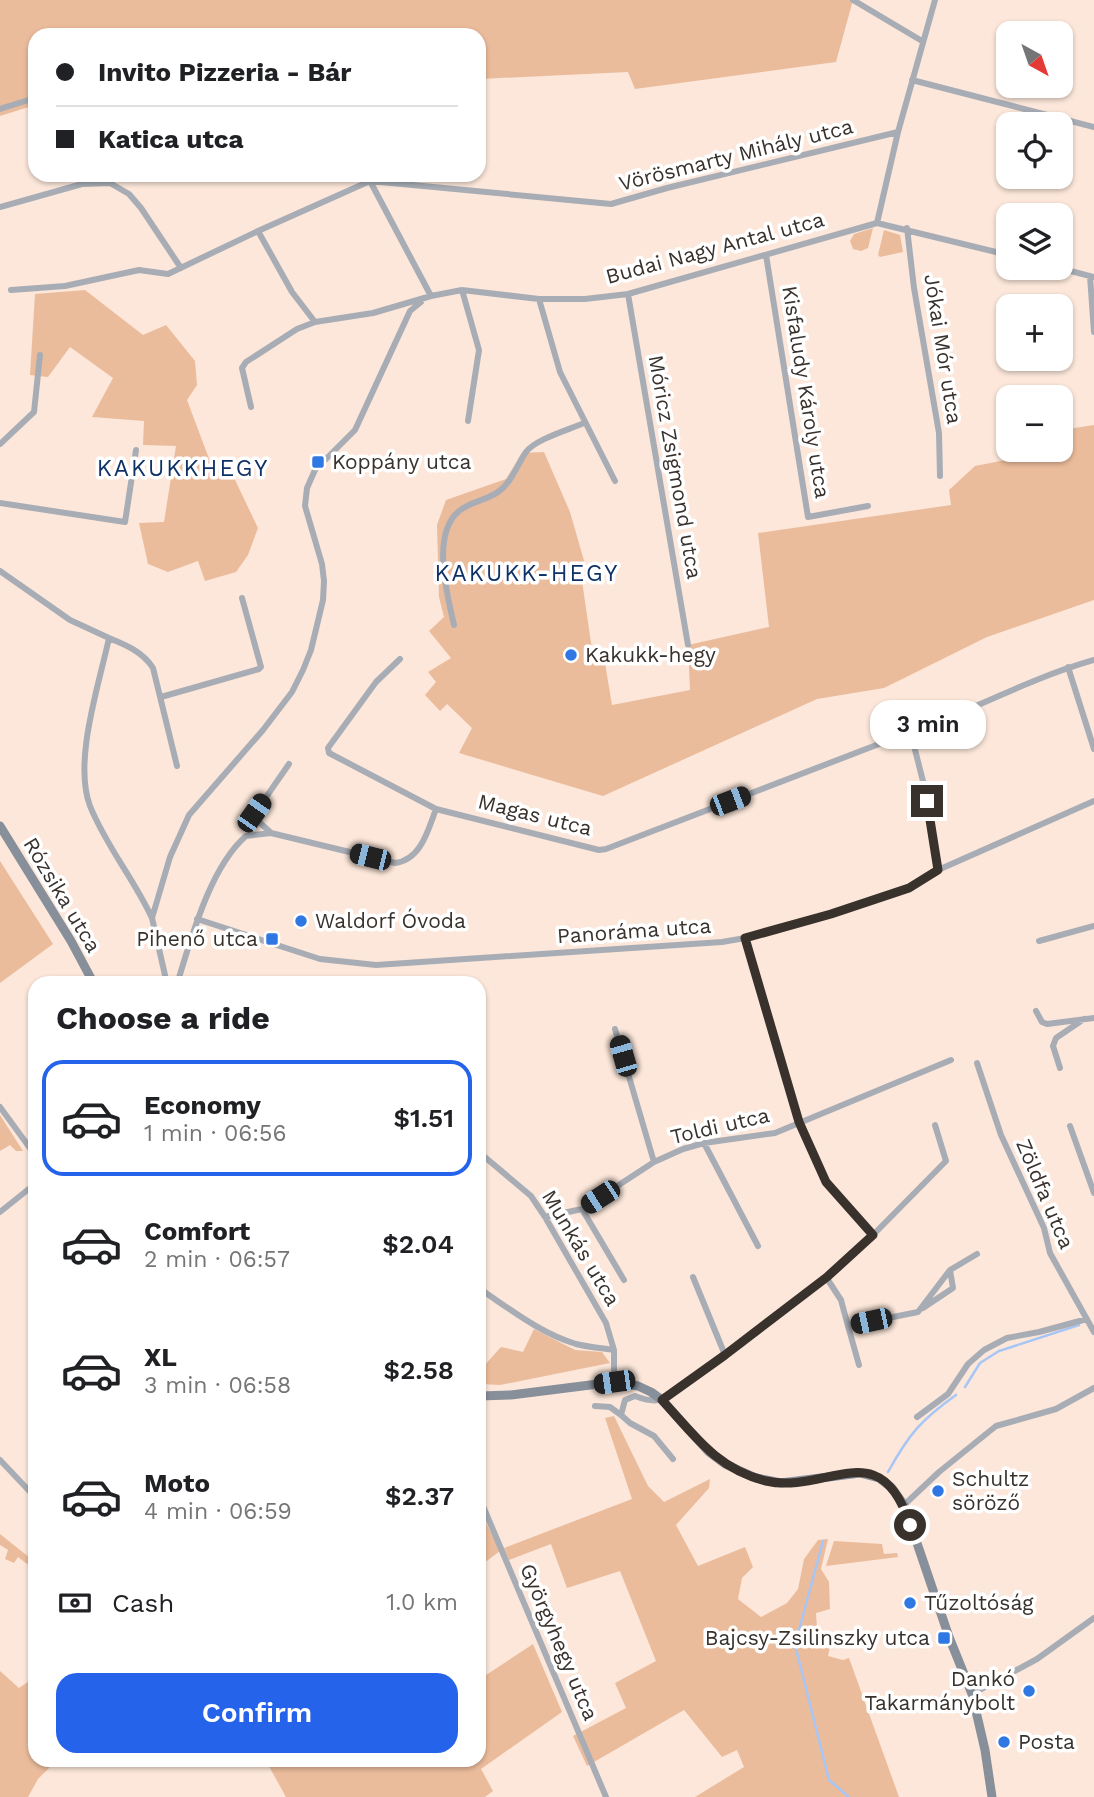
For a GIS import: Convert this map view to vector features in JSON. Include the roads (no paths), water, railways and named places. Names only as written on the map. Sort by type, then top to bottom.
[{"type":"main road","name":"Rózsika utca","points":[[0,826],[90,976]]},
{"type":"main road","points":[[486,1396],[614,1382],[638,1386],[662,1400],[709,1452],[740,1471],[781,1483],[853,1473],[867,1473],[886,1483],[904,1505],[949,1637],[972,1694],[992,1797]]},
{"type":"street","points":[[853,0],[922,41]]},
{"type":"street","points":[[935,0],[898,132],[877,223],[996,252]]},
{"type":"street","points":[[912,80],[1094,127]]},
{"type":"street","points":[[0,109],[28,100]]},
{"type":"street","name":"Vörösmarty Mihály utca","points":[[380,182],[611,204],[898,132]]},
{"type":"street","name":"Vörösmarty Mihály utca","points":[[181,268],[258,230],[368,182]]},
{"type":"street","points":[[371,182],[431,296]]},
{"type":"street","points":[[0,207],[82,184],[110,183],[129,194],[141,208],[181,268],[168,274],[139,270],[65,286],[11,290]]},
{"type":"street","name":"Budai Nagy Antal utca","points":[[251,407],[242,368],[246,362],[297,329],[315,322],[373,313],[462,290],[539,299],[585,299],[628,294],[877,223]]},
{"type":"street","name":"Jókai Mór utca","points":[[906,229],[939,433],[940,475]]},
{"type":"street","points":[[258,230],[292,292],[315,322]]},
{"type":"street","name":"Kisfaludy Károly utca","points":[[766,255],[808,517],[868,506]]},
{"type":"street","points":[[1073,272],[1092,277],[1094,332]]},
{"type":"street","points":[[462,290],[480,350],[468,421]]},
{"type":"street","name":"Móricz Zsigmond utca","points":[[628,294],[688,645]]},
{"type":"street","points":[[539,299],[560,372],[615,481]]},
{"type":"street","points":[[152,918],[170,857],[189,815],[263,730],[292,692],[303,670],[311,650],[323,600],[324,581],[322,564],[305,506],[307,488],[315,470],[355,430],[410,311],[423,300]]},
{"type":"street","points":[[0,444],[34,412],[40,355]]},
{"type":"street","points":[[454,625],[445,583],[444,557],[448,524],[460,510],[498,492],[527,451],[536,444],[584,423]]},
{"type":"street","points":[[0,503],[125,522],[136,450]]},
{"type":"street","points":[[0,571],[70,620],[144,656],[153,668],[177,766]]},
{"type":"street","points":[[161,697],[261,667],[242,598]]},
{"type":"street","points":[[109,638],[85,755],[84,779],[91,808],[152,918],[165,976]]},
{"type":"street","name":"Magas utca","points":[[400,659],[376,682],[328,748],[329,753],[436,809],[600,850],[911,734],[1068,667],[1094,660]]},
{"type":"street","points":[[1068,667],[1094,749]]},
{"type":"street","points":[[911,734],[926,793],[938,870]]},
{"type":"street","points":[[271,833],[256,819],[254,813],[289,764]]},
{"type":"street","name":"Panoráma utca","points":[[197,919],[320,959],[376,965],[722,942],[831,914],[909,888],[938,870],[1094,801]]},
{"type":"street","points":[[179,976],[197,919],[220,870],[240,841],[249,834],[271,833],[395,863],[405,862],[424,841],[436,809]]},
{"type":"street","points":[[1040,941],[1094,926]]},
{"type":"street","points":[[745,938],[799,1122],[826,1182],[873,1235]]},
{"type":"street","points":[[1037,1011],[1042,1022],[1047,1024],[1094,1018]]},
{"type":"street","points":[[1060,1068],[1053,1046],[1056,1038],[1084,1019]]},
{"type":"street","points":[[615,1029],[653,1163]]},
{"type":"street","name":"Toldi utca","points":[[545,1217],[582,1209],[653,1163],[683,1149],[704,1143],[775,1133],[951,1060]]},
{"type":"street","name":"Zöldfa utca","points":[[977,1063],[1001,1135],[1044,1227],[1051,1253],[1094,1332]]},
{"type":"street","points":[[0,1107],[28,1145]]},
{"type":"street","points":[[621,1415],[625,1400],[635,1396],[662,1400],[725,1355],[827,1277],[873,1235],[946,1161],[935,1125]]},
{"type":"street","points":[[1070,1126],[1094,1193]]},
{"type":"street","points":[[704,1143],[758,1246]]},
{"type":"street","name":"Munkás utca","points":[[486,1158],[531,1196],[606,1323],[614,1350],[614,1382]]},
{"type":"street","points":[[0,1212],[28,1190]]},
{"type":"street","points":[[582,1209],[624,1280]]},
{"type":"street","points":[[918,1311],[950,1270],[977,1254]]},
{"type":"street","points":[[848,1326],[918,1311],[953,1288],[950,1270]]},
{"type":"street","points":[[693,1277],[725,1355]]},
{"type":"street","points":[[827,1277],[841,1300],[859,1365]]},
{"type":"street","points":[[486,1293],[535,1326],[558,1337],[576,1344],[614,1350]]},
{"type":"street","points":[[918,1417],[948,1394],[968,1364],[984,1350],[1007,1338],[1087,1319]]},
{"type":"street","points":[[904,1505],[939,1472],[996,1426],[1056,1409],[1094,1388]]},
{"type":"street","points":[[595,1406],[610,1407],[630,1423],[654,1436],[673,1459]]},
{"type":"street","points":[[0,1460],[28,1490]]},
{"type":"street","name":"Györgyhegy utca","points":[[486,1513],[606,1797]]},
{"type":"street","points":[[972,1694],[1037,1659],[1092,1622]]},
{"type":"waterway","points":[[965,1387],[980,1363],[999,1351],[1079,1325]]},
{"type":"waterway","points":[[888,1472],[917,1429],[956,1395]]},
{"type":"waterway","points":[[823,1541],[795,1645],[829,1780],[849,1797]]},
{"type":"place","name":"Koppány utca","points":[[318,462]]},
{"type":"place","name":"Kakukk-hegy","points":[[571,655]]},
{"type":"place","name":"Waldorf Óvoda","points":[[301,921]]},
{"type":"place","name":"Pihenő utca","points":[[272,939]]},
{"type":"place","name":"Schultz söröző","points":[[938,1491]]},
{"type":"place","name":"Tűzoltóság","points":[[910,1603]]},
{"type":"place","name":"Bajcsy-Zsilinszky utca","points":[[944,1638]]},
{"type":"place","name":"Dankó Takarmánybolt","points":[[1029,1691]]},
{"type":"place","name":"Posta","points":[[1004,1742]]},
{"type":"district","name":"KAKUKKHEGY","points":[[183,468]]},
{"type":"district","name":"KAKUKK-HEGY","points":[[527,573]]}]
